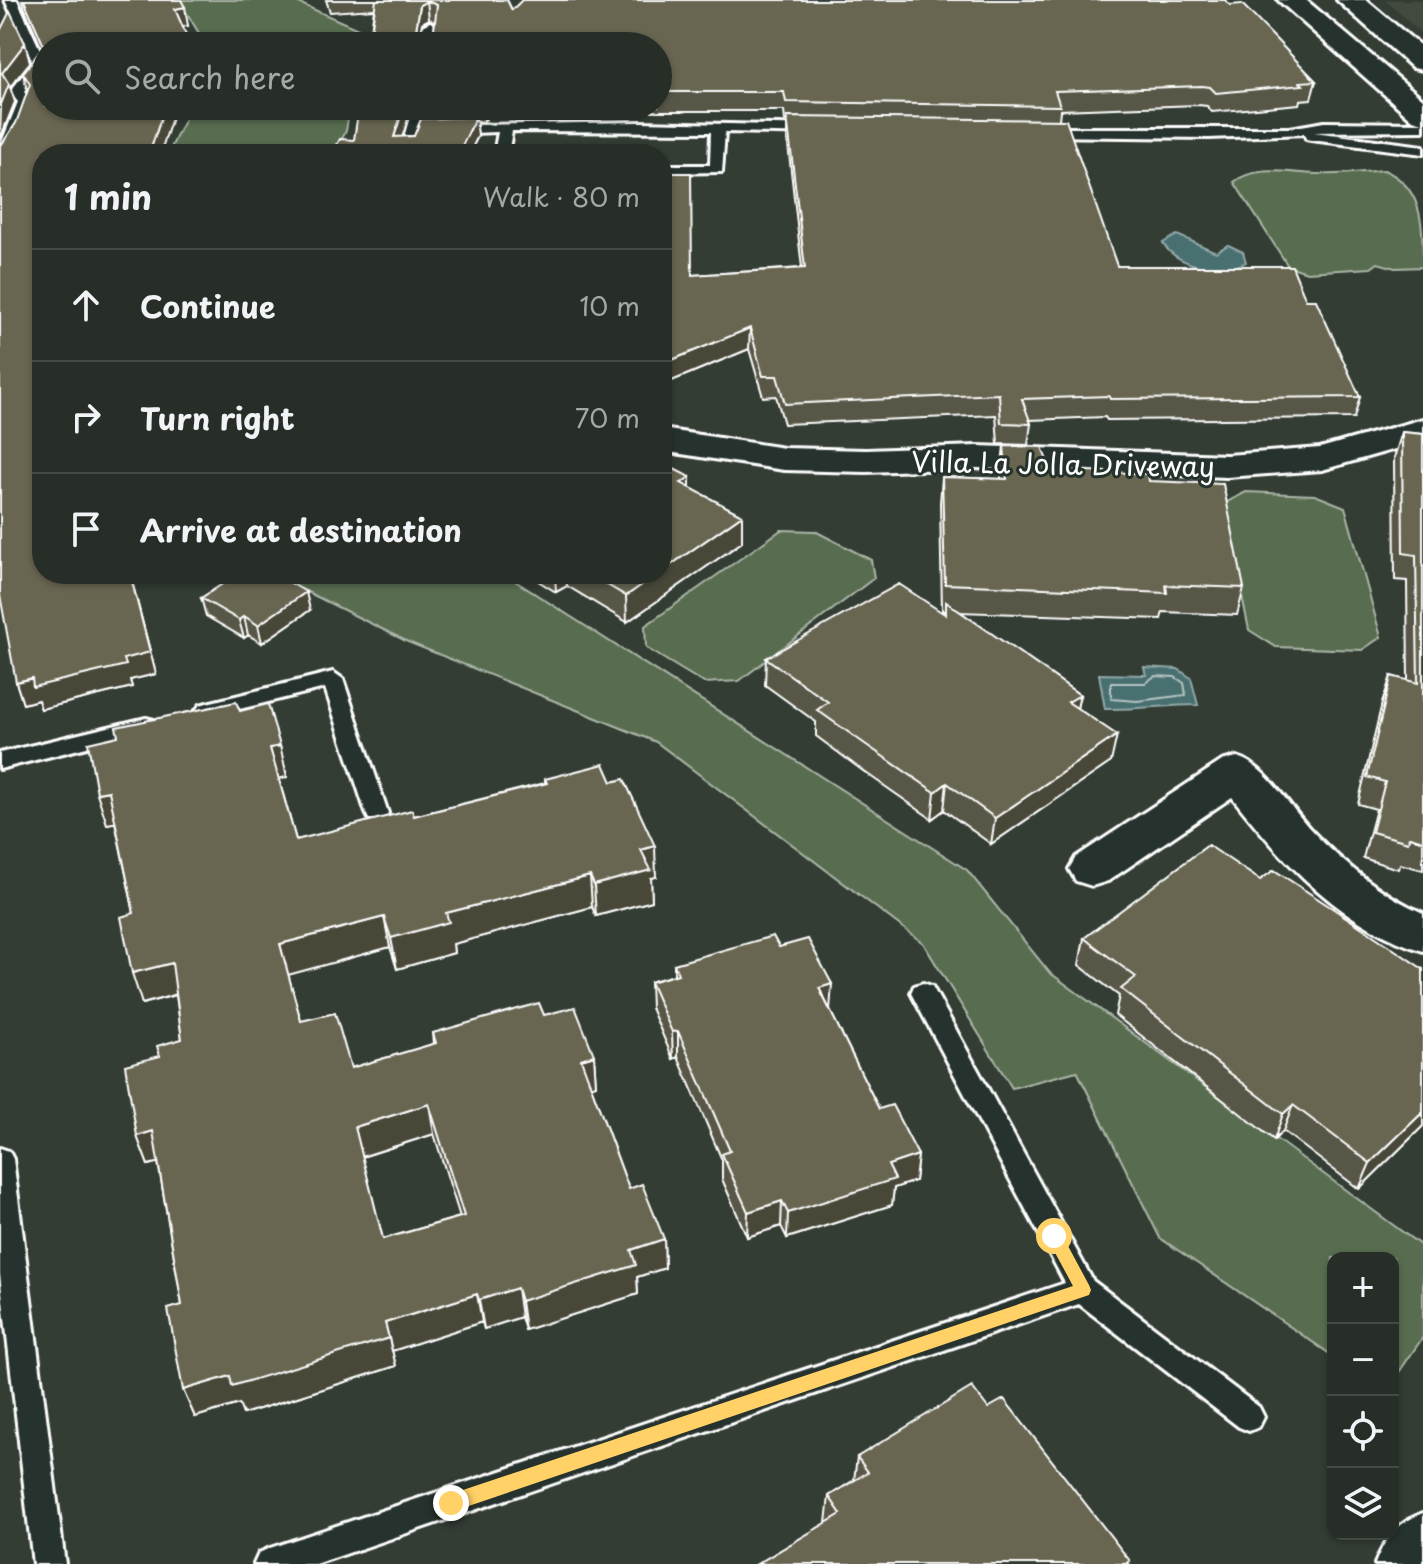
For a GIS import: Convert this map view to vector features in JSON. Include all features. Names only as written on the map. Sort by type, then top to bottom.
[{"type":"street","points":[[1291,0],[1423,114]]},
{"type":"street","points":[[1350,0],[1423,62]]},
{"type":"street","name":"Villa La Jolla Driveway","points":[[672,442],[784,459],[866,461],[977,457],[1227,466],[1322,459],[1423,430]]},
{"type":"street","points":[[1092,869],[1237,772],[1296,846],[1351,895],[1423,933]]},
{"type":"street","points":[[1406,1564],[1423,1544]]},
{"type":"lane","points":[[11,0],[32,45]]},
{"type":"lane","points":[[429,32],[430,26]]},
{"type":"lane","points":[[0,93],[17,92],[32,72]]},
{"type":"lane","points":[[0,160],[5,141],[25,102],[17,92]]},
{"type":"lane","points":[[410,144],[417,120]]},
{"type":"lane","points":[[1027,132],[1290,132],[1324,126],[1423,127]]},
{"type":"lane","points":[[415,131],[506,127],[827,130]]},
{"type":"lane","points":[[503,144],[506,127]]},
{"type":"lane","points":[[672,169],[717,169],[718,128]]},
{"type":"lane","points":[[1290,132],[1333,141],[1423,150]]},
{"type":"lane","points":[[0,761],[333,679],[377,813]]},
{"type":"lane","points":[[923,993],[1083,1290],[1249,1417]]},
{"type":"lane","points":[[0,1159],[49,1564]]},
{"type":"lane","points":[[270,1564],[1083,1290]]},
{"type":"shaded area","points":[[1423,0],[1423,35],[1386,1]]},
{"type":"green space","points":[[179,0],[292,0],[363,31],[363,32],[198,32]]},
{"type":"green space","points":[[184,120],[348,120],[339,144],[173,144]]},
{"type":"green space","points":[[1384,170],[1407,186],[1418,209],[1423,267],[1395,268],[1378,263],[1371,268],[1307,272],[1288,266],[1234,182],[1253,173],[1276,171],[1328,174]]},
{"type":"green space","points":[[1246,492],[1315,495],[1345,507],[1381,637],[1362,650],[1276,647],[1249,630],[1223,504]]},
{"type":"green space","points":[[781,530],[815,531],[871,560],[874,578],[739,681],[704,683],[646,648],[645,626]]},
{"type":"green space","points":[[291,584],[520,584],[967,870],[1049,972],[1423,1247],[1423,1337],[1399,1372],[1399,1252],[1327,1252],[1327,1352],[1160,1238],[1077,1071],[1012,1088],[923,943],[656,742],[408,642]]},
{"type":"water","points":[[1177,235],[1216,252],[1228,245],[1243,252],[1246,262],[1225,268],[1189,263],[1178,258],[1163,243]]},
{"type":"water","points":[[1144,667],[1178,669],[1191,678],[1198,705],[1105,709],[1099,674],[1146,675]]},
{"type":"building","points":[[24,0],[181,0],[185,7],[175,9],[185,32],[38,32]]},
{"type":"building","points":[[376,0],[507,0],[512,10],[522,0],[1225,0],[1230,5],[1242,4],[1316,81],[1300,82],[1303,85],[1216,93],[1210,87],[1202,86],[1055,91],[1060,106],[786,102],[784,92],[672,92],[672,32],[371,32]],"holes":[[[427,1],[437,5],[434,30],[416,30],[420,5]]]},
{"type":"building","points":[[10,11],[25,43],[2,73],[9,84],[0,107],[0,31]]},
{"type":"building","points":[[32,61],[32,120],[160,120],[152,144],[32,144],[32,584],[133,584],[150,652],[124,659],[126,665],[33,687],[32,678],[16,682],[0,595],[0,147],[16,123],[30,84],[23,73]]},
{"type":"building","points":[[787,117],[1066,120],[1117,266],[1292,266],[1306,300],[1316,300],[1360,397],[1110,399],[1109,396],[1022,399],[1031,424],[1001,423],[999,394],[785,404],[777,376],[763,376],[750,328],[672,360],[672,173],[691,173],[692,275],[805,268]]},
{"type":"building","points":[[357,120],[399,120],[394,137],[414,136],[421,120],[475,120],[463,144],[337,144],[340,139],[354,140]]},
{"type":"building","points":[[1402,432],[1423,434],[1423,841],[1410,837],[1408,842],[1372,832],[1385,782],[1367,777],[1391,676],[1418,683],[1416,555],[1403,553]]},
{"type":"building","points":[[1004,446],[1042,447],[1050,469],[1148,474],[1149,481],[1223,484],[1244,588],[1166,585],[1167,593],[945,584],[942,477],[1007,479]]},
{"type":"building","points":[[672,468],[690,477],[681,483],[742,515],[672,564]]},
{"type":"building","points":[[223,584],[292,584],[306,592],[258,625],[244,616],[239,620],[201,598]]},
{"type":"building","points":[[606,584],[643,584],[626,596]]},
{"type":"building","points":[[899,584],[946,615],[946,602],[1014,649],[1080,695],[1068,702],[1117,735],[995,818],[947,783],[935,792],[865,744],[817,710],[828,702],[766,658]]},
{"type":"building","points":[[236,702],[240,711],[268,704],[280,746],[270,748],[296,840],[412,810],[414,816],[547,783],[545,779],[604,764],[612,782],[624,779],[655,846],[641,850],[651,870],[594,885],[590,876],[446,913],[449,922],[391,938],[384,917],[280,944],[301,1021],[335,1013],[351,1068],[436,1043],[433,1033],[539,1003],[544,1015],[575,1007],[594,1055],[581,1059],[629,1189],[642,1184],[664,1239],[631,1250],[636,1265],[521,1301],[517,1288],[479,1300],[477,1294],[385,1323],[389,1338],[232,1386],[230,1376],[183,1390],[168,1309],[182,1305],[153,1131],[137,1136],[125,1065],[160,1056],[157,1046],[182,1039],[172,963],[132,973],[121,917],[134,913],[109,791],[97,793],[88,743],[118,736],[116,727]],"holes":[[[429,1104],[464,1216],[383,1239],[355,1127]]]},
{"type":"building","points":[[1208,845],[1260,880],[1274,870],[1423,969],[1423,1112],[1370,1163],[1293,1105],[1283,1114],[1121,989],[1136,977],[1084,938]]},
{"type":"building","points":[[773,936],[779,947],[808,939],[832,984],[819,988],[879,1109],[892,1105],[918,1155],[888,1165],[895,1179],[788,1213],[782,1201],[748,1212],[722,1154],[730,1151],[678,1031],[672,1032],[650,982],[678,974],[674,964]]},
{"type":"building","points":[[972,1387],[988,1408],[1004,1399],[1130,1561],[1125,1564],[757,1564],[841,1514],[829,1496],[868,1472],[857,1457]]},
{"type":"route","points":[[451,1503],[1083,1290],[1054,1236]]}]
